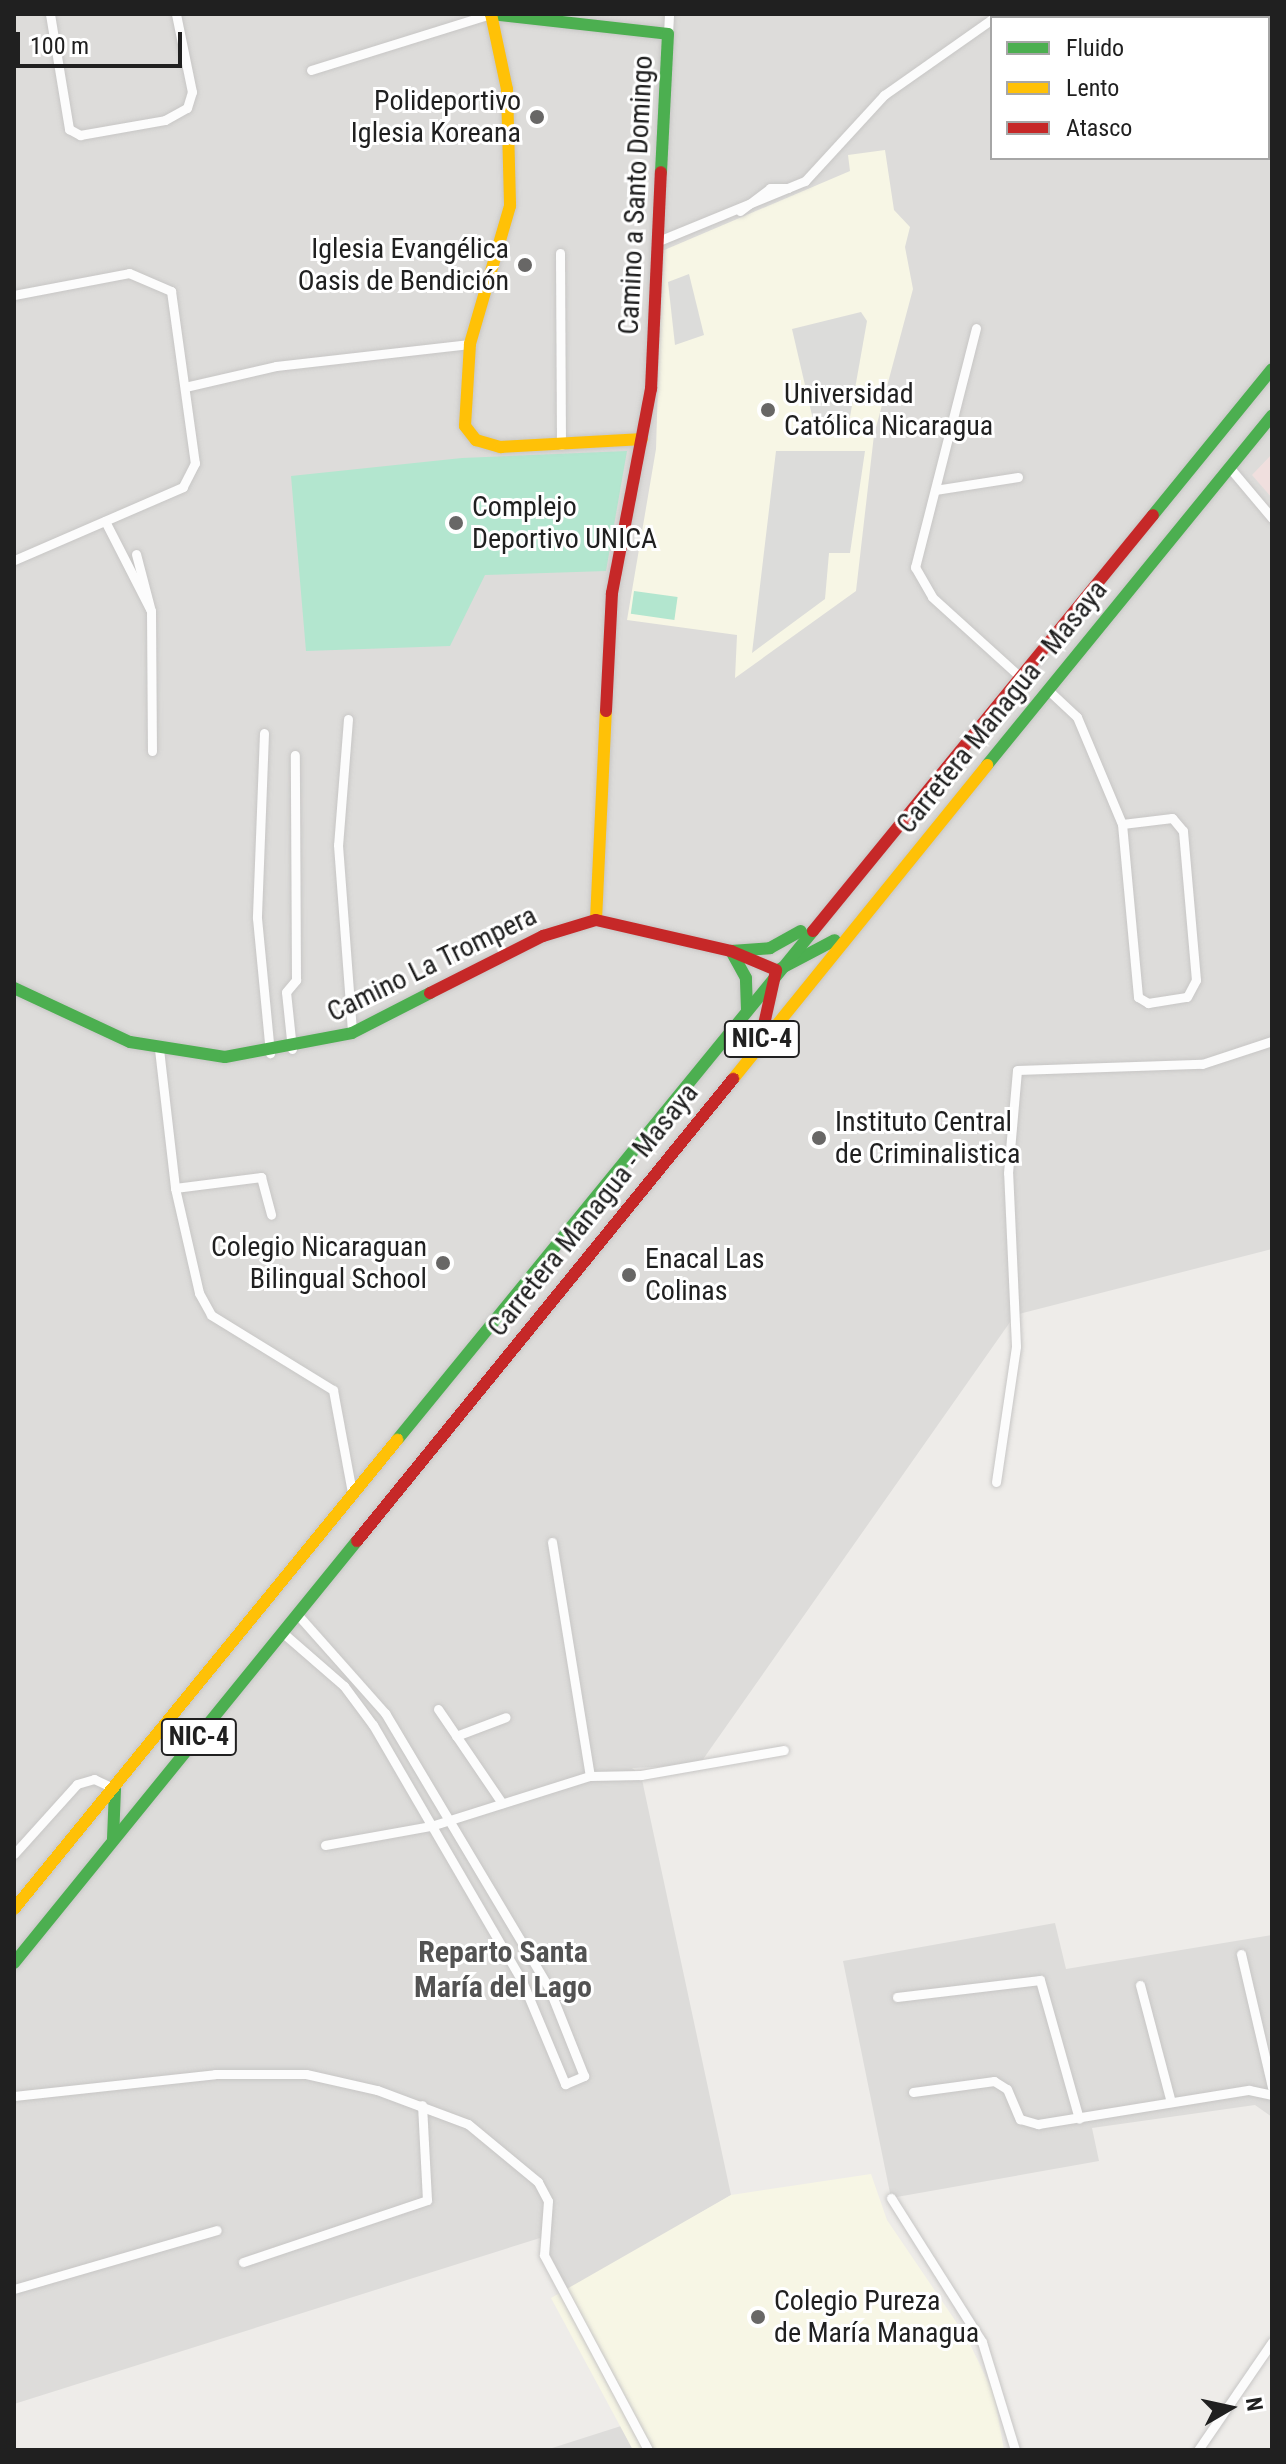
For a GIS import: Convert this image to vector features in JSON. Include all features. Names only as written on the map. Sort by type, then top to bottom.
[{"type":"main road","name":"Camino a Santo Domingo","points":[[491,14],[668,34],[642,439],[612,593],[596,920]]},
{"type":"main road","points":[[491,14],[507,89],[510,206],[470,344],[461,410],[476,440],[501,447],[642,439]]},
{"type":"main road","name":"Carretera Managua - Masaya","points":[[16,1903],[115,1789],[352,1493],[747,1010],[815,921],[1272,369]]},
{"type":"main road","points":[[1249,396],[1249,419],[1271,416]]},
{"type":"main road","name":"Carretera Managua - Masaya","points":[[14,1963],[687,1136],[851,928],[1271,416]]},
{"type":"main road","points":[[1220,434],[1239,431],[1245,447]]},
{"type":"main road","points":[[596,920],[731,951],[776,970]]},
{"type":"main road","name":"Camino La Trompera","points":[[14,988],[159,1049],[270,1053],[352,1033],[543,936],[596,920]]},
{"type":"main road","points":[[731,951],[770,948],[815,921]]},
{"type":"main road","points":[[687,1136],[689,1122],[763,1029],[776,970],[851,928]]},
{"type":"main road","points":[[731,951],[746,978],[747,1010]]},
{"type":"main road","points":[[113,1839],[115,1789],[152,1795]]},
{"type":"street","points":[[50,14],[69,129],[80,135],[165,120],[187,108],[192,92],[176,14]]},
{"type":"street","points":[[311,70],[491,14]]},
{"type":"street","points":[[668,34],[669,14]]},
{"type":"street","points":[[656,242],[739,213],[791,188],[884,95],[989,18]]},
{"type":"street","points":[[560,253],[561,445]]},
{"type":"street","points":[[14,295],[129,273],[150,279],[171,291],[195,463],[189,482],[14,560]]},
{"type":"street","points":[[976,328],[915,567],[920,581],[1019,676]]},
{"type":"street","points":[[185,387],[276,366],[470,344]]},
{"type":"street","points":[[1229,467],[1272,518]]},
{"type":"street","points":[[935,490],[1018,477]]},
{"type":"street","points":[[105,521],[151,611]]},
{"type":"street","points":[[136,554],[151,611],[152,751]]},
{"type":"street","points":[[1047,689],[1077,717],[1122,824],[1138,997],[1148,1003],[1187,997],[1196,980],[1183,831],[1172,818],[1122,824]]},
{"type":"street","points":[[348,719],[338,845],[352,1033]]},
{"type":"street","points":[[264,733],[257,918],[270,1053]]},
{"type":"street","points":[[292,1049],[286,992],[296,980],[295,755]]},
{"type":"street","points":[[996,1482],[1016,1346],[1008,1173],[1017,1070],[1202,1064],[1272,1041]]},
{"type":"street","points":[[159,1049],[175,1188],[211,1315],[333,1390],[352,1493]]},
{"type":"street","points":[[175,1188],[261,1177],[271,1215]]},
{"type":"street","points":[[552,1542],[590,1776]]},
{"type":"street","points":[[283,1633],[351,1696],[522,1981],[565,2084],[584,2076],[549,1988],[451,1821],[359,1676],[298,1615]]},
{"type":"street","points":[[438,1709],[502,1803]]},
{"type":"street","points":[[456,1736],[506,1717]]},
{"type":"street","points":[[325,1845],[451,1821],[590,1776],[641,1775],[784,1750]]},
{"type":"street","points":[[14,1854],[77,1784],[94,1779],[115,1789]]},
{"type":"street","points":[[1241,1954],[1272,2087]]},
{"type":"street","points":[[897,1997],[1040,1980],[1079,2119]]},
{"type":"street","points":[[1140,1985],[1171,2102]]},
{"type":"street","points":[[14,2096],[215,2074],[306,2074],[422,2105],[488,2136],[538,2182],[548,2201],[544,2255],[648,2450]]},
{"type":"street","points":[[913,2092],[994,2081],[1028,2123],[1079,2119],[1249,2090],[1272,2095]]},
{"type":"street","points":[[243,2262],[427,2200],[422,2105]]},
{"type":"street","points":[[891,2198],[982,2342],[1015,2450]]},
{"type":"street","points":[[14,2289],[217,2230]]},
{"type":"street","points":[[1198,2450],[1272,2342]]},
{"type":"shaded area","points":[[14,14],[1272,14],[1272,1249],[1015,1315],[699,1765],[632,1768],[641,1775],[731,2195],[564,2293],[540,2238],[14,2404]]},
{"type":"shaded area","name":"Universidad Católica Nicaragua","points":[[885,150],[894,210],[910,227],[905,247],[913,289],[874,435],[856,591],[735,678],[737,635],[627,620],[656,449],[662,251],[850,171],[848,155]]},
{"type":"shaded area","points":[[689,274],[704,335],[675,345],[668,282]]},
{"type":"shaded area","points":[[861,312],[867,321],[848,428],[814,424],[792,329]]},
{"type":"shaded area","points":[[776,451],[865,451],[850,553],[829,553],[825,599],[752,653]]},
{"type":"shaded area","points":[[1272,454],[1272,498],[1252,475]]},
{"type":"shaded area","points":[[1055,1923],[1066,1969],[1272,1935],[1272,2117],[1255,2105],[1092,2128],[1099,2161],[891,2198],[843,1961]]},
{"type":"shaded area","name":"Colegio Pureza de María Managua","points":[[871,2174],[887,2220],[967,2338],[994,2394],[1004,2450],[633,2450],[551,2298],[731,2195]]},
{"type":"shaded area","points":[[621,2426],[633,2450],[546,2450]]},
{"type":"green space","name":"Complejo Deportivo UNICA","points":[[627,451],[606,571],[485,575],[450,646],[306,651],[291,476],[462,458]]},
{"type":"green space","points":[[634,591],[678,597],[674,620],[631,614]]},
{"type":"traffic: fast","points":[[491,14],[668,34],[661,172]]},
{"type":"traffic: fast","points":[[1153,515],[1272,369]]},
{"type":"traffic: fast","points":[[987,765],[1272,415]]},
{"type":"traffic: fast","points":[[747,1010],[746,978],[731,951],[770,948],[801,931]]},
{"type":"traffic: fast","points":[[397,1440],[813,931]]},
{"type":"traffic: fast","points":[[778,970],[835,940]]},
{"type":"traffic: fast","points":[[14,988],[130,1042],[225,1057],[352,1033],[430,993]]},
{"type":"traffic: fast","points":[[14,1963],[357,1541]]},
{"type":"traffic: fast","points":[[113,1839],[115,1789]]},
{"type":"traffic: slow","points":[[491,14],[507,89],[510,206],[470,344],[465,426],[476,440],[501,447],[642,439]]},
{"type":"traffic: slow","points":[[596,920],[606,711]]},
{"type":"traffic: slow","points":[[733,1079],[987,765]]},
{"type":"traffic: slow","points":[[14,1909],[397,1440]]},
{"type":"traffic: jam","points":[[606,711],[612,593],[651,389],[661,172]]},
{"type":"traffic: jam","points":[[813,931],[1153,515]]},
{"type":"traffic: jam","points":[[430,993],[543,936],[596,920],[731,951],[776,970]]},
{"type":"traffic: jam","points":[[763,1029],[776,971]]},
{"type":"traffic: jam","points":[[357,1541],[733,1079]]},
{"type":"place","name":"Polideportivo Iglesia Koreana","points":[[537,117]]},
{"type":"place","name":"Iglesia Evangélica Oasis de Bendición","points":[[525,265]]},
{"type":"place","name":"Universidad Católica Nicaragua","points":[[768,410]]},
{"type":"place","name":"Complejo Deportivo UNICA","points":[[456,523]]},
{"type":"place","name":"Instituto Central de Criminalistica","points":[[819,1138]]},
{"type":"place","name":"Colegio Nicaraguan Bilingual School","points":[[443,1263]]},
{"type":"place","name":"Enacal Las Colinas","points":[[629,1275]]},
{"type":"place","name":"Colegio Pureza de María Managua","points":[[758,2317]]},
{"type":"district","name":"Reparto Santa María del Lago","points":[[503,1969]]}]
